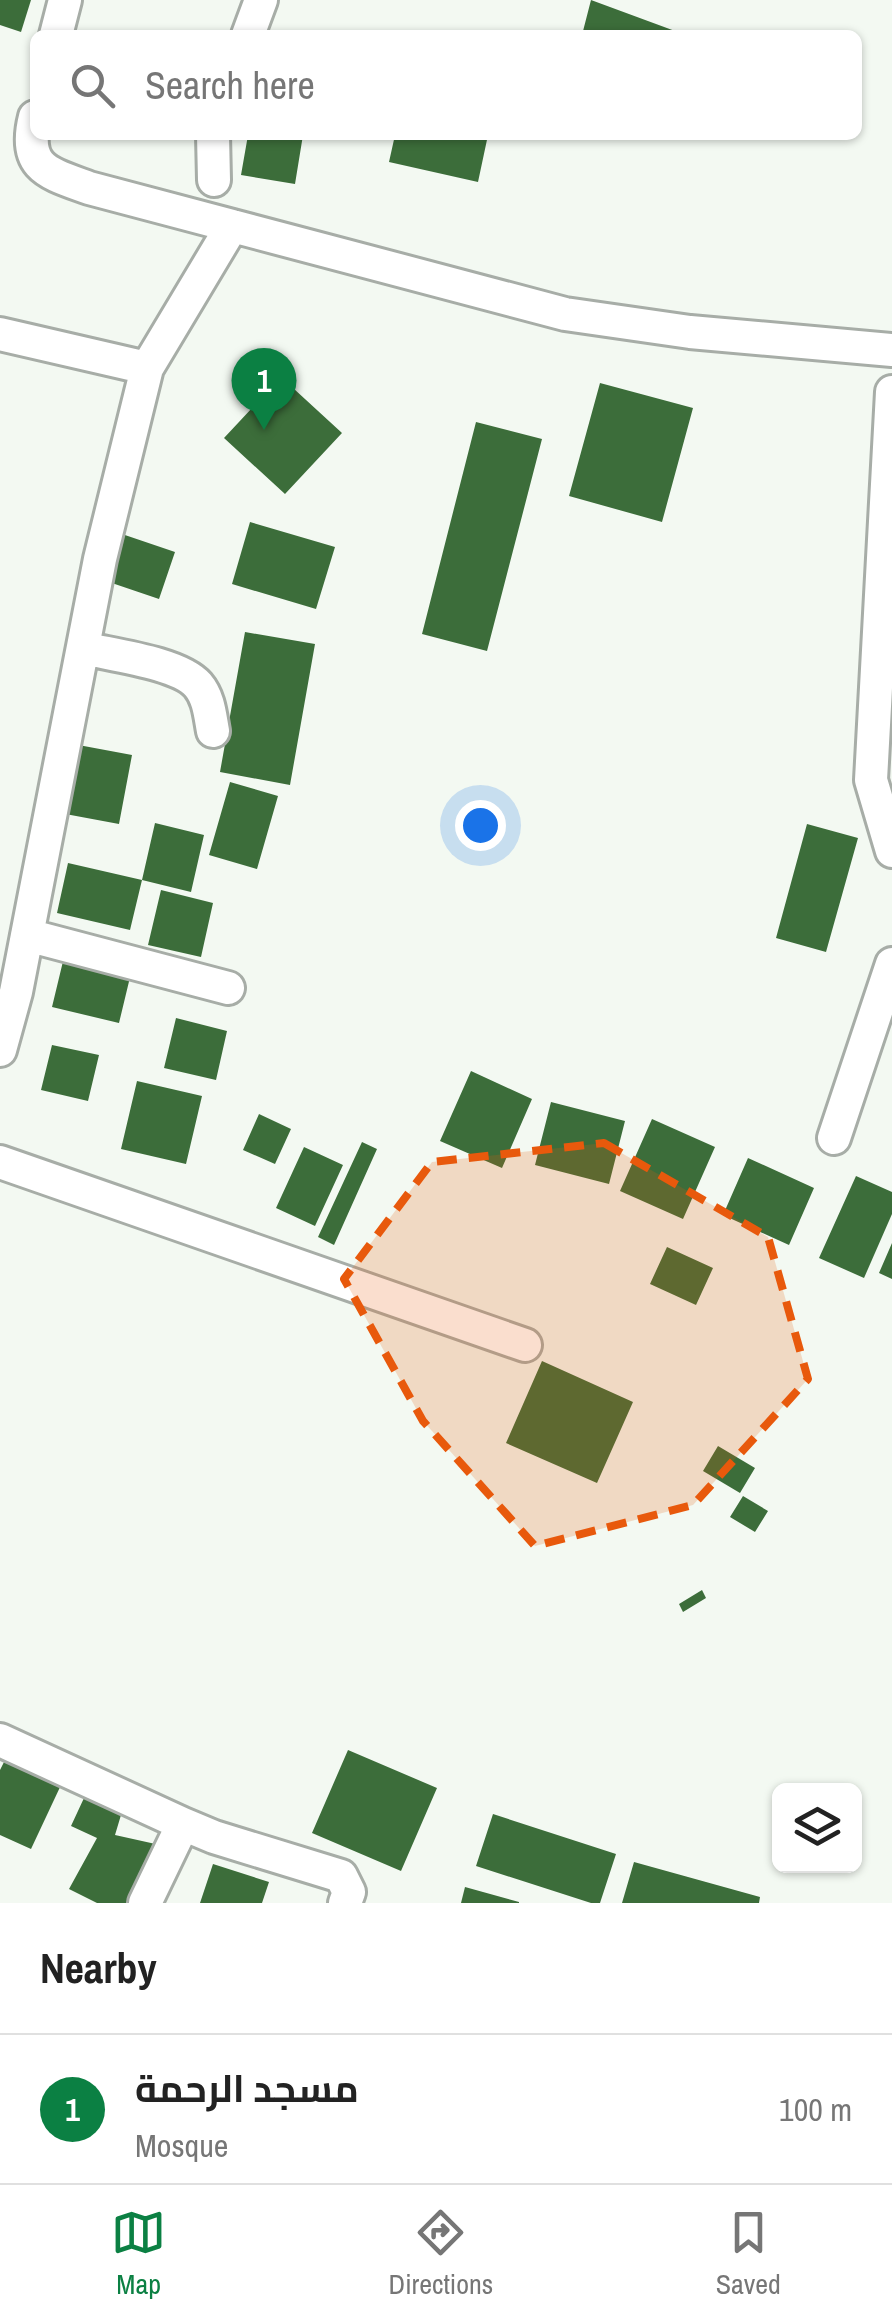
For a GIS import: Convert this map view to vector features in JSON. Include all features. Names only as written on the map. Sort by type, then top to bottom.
[{"type":"street","points":[[57,30],[65,0]]},
{"type":"street","points":[[250,30],[261,0]]},
{"type":"street","points":[[32,140],[30,150],[38,164],[50,174],[89,188],[565,314],[690,332],[892,350]]},
{"type":"street","points":[[213,140],[214,180]]},
{"type":"street","points":[[0,1050],[27,935],[100,559],[147,368],[232,226]]},
{"type":"street","points":[[0,334],[147,368]]},
{"type":"street","points":[[892,392],[871,780],[892,851]]},
{"type":"street","points":[[83,648],[184,672],[209,705],[213,731]]},
{"type":"street","points":[[27,935],[228,988]]},
{"type":"street","points":[[834,1138],[892,964]]},
{"type":"street","points":[[0,1162],[525,1345]]},
{"type":"street","points":[[0,1740],[214,1837],[342,1876],[350,1892],[345,1903]]},
{"type":"street","points":[[145,1903],[183,1824]]},
{"type":"highlighted area","points":[[604,1143],[768,1237],[808,1379],[693,1505],[535,1546],[423,1421],[344,1279],[432,1162]]},
{"type":"building","points":[[0,0],[31,0],[21,32],[0,25]]},
{"type":"building","points":[[591,0],[672,30],[583,30]]},
{"type":"building","points":[[247,140],[302,140],[295,184],[241,175]]},
{"type":"building","points":[[394,140],[487,140],[478,182],[389,162]]},
{"type":"building","points":[[281,377],[342,433],[285,494],[224,438]]},
{"type":"building","points":[[600,383],[693,408],[662,522],[569,496]]},
{"type":"building","points":[[476,422],[542,439],[487,651],[422,634]]},
{"type":"building","points":[[250,522],[335,547],[316,609],[232,584]]},
{"type":"building","points":[[119,533],[175,552],[159,599],[103,580]]},
{"type":"building","points":[[245,632],[315,644],[290,785],[220,772]]},
{"type":"building","points":[[73,744],[132,755],[119,824],[60,813]]},
{"type":"building","points":[[230,782],[278,796],[257,869],[209,855]]},
{"type":"building","points":[[155,823],[204,835],[191,892],[142,880]]},
{"type":"building","points":[[807,824],[858,838],[826,952],[776,938]]},
{"type":"building","points":[[68,863],[142,880],[130,930],[57,913]]},
{"type":"building","points":[[161,890],[213,903],[201,957],[148,945]]},
{"type":"building","points":[[65,953],[132,969],[119,1023],[52,1007]]},
{"type":"building","points":[[176,1018],[227,1031],[216,1080],[164,1068]]},
{"type":"building","points":[[52,1045],[99,1055],[88,1101],[41,1090]]},
{"type":"building","points":[[471,1071],[532,1099],[502,1168],[440,1141]]},
{"type":"building","points":[[137,1081],[202,1096],[186,1164],[121,1149]]},
{"type":"building","points":[[551,1102],[625,1121],[609,1184],[535,1165]]},
{"type":"building","points":[[259,1114],[291,1129],[275,1164],[243,1150]]},
{"type":"building","points":[[652,1119],[715,1147],[683,1219],[620,1191]]},
{"type":"building","points":[[362,1142],[377,1149],[334,1245],[318,1237]]},
{"type":"building","points":[[304,1147],[343,1165],[315,1226],[276,1208]]},
{"type":"building","points":[[748,1158],[814,1188],[789,1245],[723,1215]]},
{"type":"building","points":[[856,1176],[892,1192],[892,1214],[864,1278],[819,1258]]},
{"type":"building","points":[[892,1243],[892,1279],[879,1273]]},
{"type":"building","points":[[667,1247],[713,1268],[696,1305],[650,1284]]},
{"type":"building","points":[[542,1361],[633,1402],[597,1483],[506,1443]]},
{"type":"building","points":[[718,1446],[755,1468],[740,1493],[703,1471]]},
{"type":"building","points":[[743,1496],[768,1511],[755,1532],[730,1517]]},
{"type":"building","points":[[702,1590],[706,1598],[683,1612],[679,1604]]},
{"type":"building","points":[[348,1750],[437,1788],[401,1871],[312,1833]]},
{"type":"building","points":[[5,1760],[61,1785],[31,1849],[0,1835],[0,1770]]},
{"type":"building","points":[[84,1798],[121,1815],[115,1835],[160,1845],[129,1903],[97,1903],[69,1889],[97,1838],[71,1826]]},
{"type":"building","points":[[493,1814],[616,1854],[600,1903],[476,1866]]},
{"type":"building","points":[[634,1862],[760,1897],[759,1903],[622,1903]]},
{"type":"building","points":[[213,1864],[269,1882],[262,1903],[200,1903]]},
{"type":"building","points":[[465,1887],[519,1902],[519,1903],[461,1903]]},
{"type":"place","name":"مسجد الرحمة","points":[[264,430]]}]
